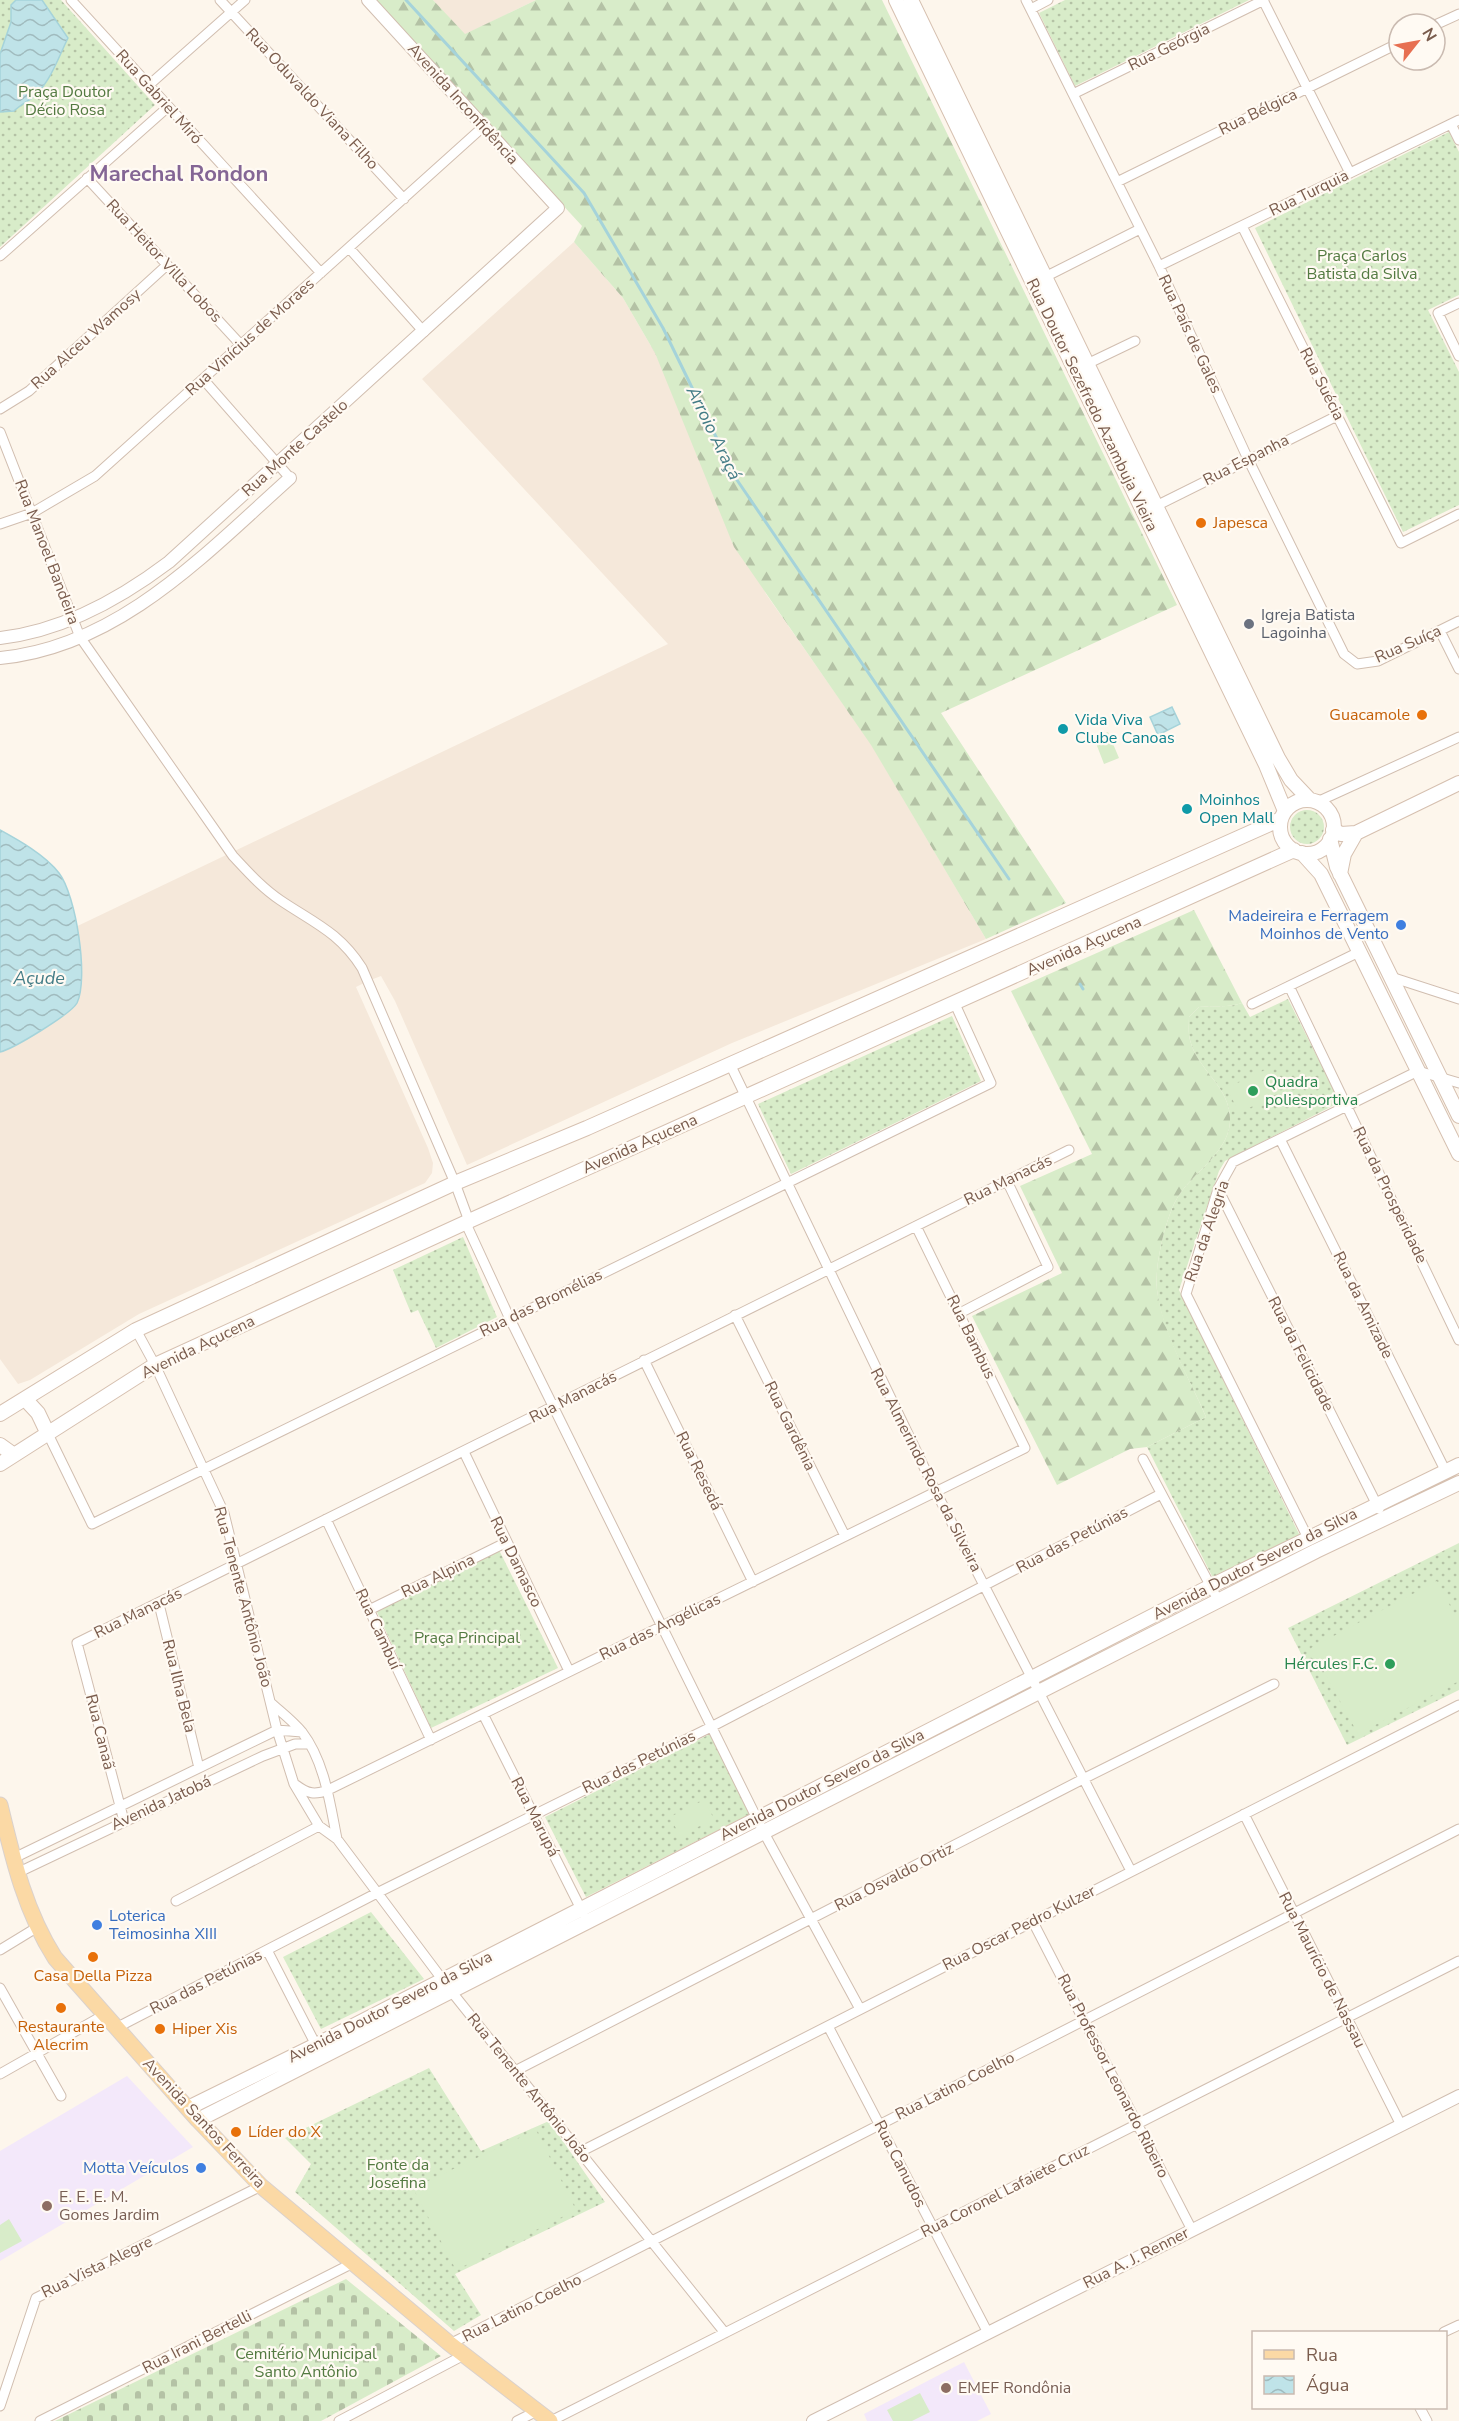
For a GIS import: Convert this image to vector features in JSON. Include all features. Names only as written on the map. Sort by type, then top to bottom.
[{"type":"main road","name":"Rua Doutor Sezefredo Azambuja Vieira","points":[[896,0],[1260,752],[1283,815]]},
{"type":"main road","name":"Rua Doutor Sezefredo Azambuja Vieira","points":[[911,0],[1278,758],[1291,780],[1313,801]]},
{"type":"main road","points":[[1298,852],[1319,851],[1332,835],[1356,832],[1459,783]]},
{"type":"main road","points":[[0,1414],[136,1330],[455,1183],[730,1064],[1283,815],[1291,804],[1313,801],[1330,813],[1340,874],[1459,1116]]},
{"type":"main road","points":[[1283,815],[1282,837],[1321,874],[1459,1154]]},
{"type":"main road","points":[[1340,874],[1344,854],[1356,832]]},
{"type":"main road","name":"Avenida Açucena","points":[[0,1464],[155,1365],[469,1221],[1298,852]]},
{"type":"main road","points":[[25,1399],[38,1413],[48,1434]]},
{"type":"main road","points":[[0,1445],[14,1455]]},
{"type":"main road","name":"Avenida Doutor Severo da Silva","points":[[760,1825],[1032,1677],[1376,1503],[1459,1465]]},
{"type":"main road","name":"Avenida Doutor Severo da Silva","points":[[188,2108],[239,2090],[760,1825],[1039,1691],[1383,1518],[1459,1483]]},
{"type":"main road","name":"Avenida Santos Ferreira","points":[[1,1816],[36,1928],[55,1958],[198,2120],[261,2186],[450,2344],[551,2421]]},
{"type":"main road","name":"Avenida Doutor Severo da Silva","points":[[198,2120],[239,2090]]},
{"type":"street","name":"Rua Gabriel Miró","points":[[70,0],[321,273]]},
{"type":"street","name":"Rua Oduvaldo Viana Filho","points":[[220,0],[404,198]]},
{"type":"street","points":[[149,85],[245,0]]},
{"type":"street","name":"Avenida Inconfidência","points":[[368,0],[558,208]]},
{"type":"street","points":[[1029,4],[1048,0]]},
{"type":"street","points":[[1264,0],[1350,173]]},
{"type":"street","name":"Rua Geórgia","points":[[1073,94],[1264,0]]},
{"type":"street","name":"Rua País de Gales","points":[[1029,4],[1159,266],[1248,459],[1344,654],[1357,664]]},
{"type":"street","name":"Rua Bélgica","points":[[1117,182],[1387,49]]},
{"type":"street","points":[[0,256],[168,106]]},
{"type":"street","points":[[1455,122],[1459,140]]},
{"type":"street","name":"Rua Turquia","points":[[1159,266],[1455,122]]},
{"type":"street","name":"Rua Vinícius de Moraes","points":[[0,524],[32,513],[95,476],[484,126]]},
{"type":"street","name":"Rua Heitor Villa Lobos","points":[[87,178],[241,345]]},
{"type":"street","name":"Rua Monte Castelo","points":[[0,638],[41,629],[108,603],[169,562],[558,208]]},
{"type":"street","name":"Rua Suécia","points":[[1242,225],[1401,543],[1459,514]]},
{"type":"street","points":[[1045,277],[1140,228]]},
{"type":"street","points":[[349,248],[424,332]]},
{"type":"street","name":"Rua Alceu Wamosy","points":[[0,409],[29,391],[168,265]]},
{"type":"street","points":[[1459,303],[1438,313],[1459,356]]},
{"type":"street","points":[[1087,364],[1134,341]]},
{"type":"street","points":[[203,379],[290,478]]},
{"type":"street","name":"Rua Espanha","points":[[1156,506],[1337,416]]},
{"type":"street","name":"Rua Manoel Bandeira","points":[[0,432],[80,637],[233,856],[258,883],[339,938],[354,956],[368,981],[455,1183],[469,1221],[468,1228],[510,1319],[760,1825],[860,2009]]},
{"type":"street","name":"Rua Monte Castelo","points":[[0,658],[45,649],[80,637],[119,618],[182,575],[290,478]]},
{"type":"street","name":"Rua Suíça","points":[[1357,664],[1378,661],[1459,621]]},
{"type":"street","points":[[1440,630],[1459,669]]},
{"type":"street","points":[[1313,801],[1459,737]]},
{"type":"street","points":[[1252,1004],[1359,952]]},
{"type":"street","points":[[1391,976],[1459,999]]},
{"type":"street","name":"Rua da Prosperidade","points":[[1289,986],[1459,1340]]},
{"type":"street","name":"Rua das Bromélias","points":[[48,1434],[92,1524],[785,1182],[991,1083],[955,1004]]},
{"type":"street","name":"Rua Almerindo Rosa da Silveira","points":[[730,1064],[936,1492],[1131,1871]]},
{"type":"street","points":[[1418,1071],[1459,1083]]},
{"type":"street","name":"Rua da Alegria","points":[[1308,1538],[1186,1294],[1218,1189],[1233,1162],[1418,1071]]},
{"type":"street","name":"Rua da Amizade","points":[[1280,1138],[1446,1472]]},
{"type":"street","name":"Rua Manacás","points":[[77,1643],[1069,1150]]},
{"type":"street","points":[[960,1313],[1048,1268],[1007,1181]]},
{"type":"street","name":"Rua da Felicidade","points":[[1218,1189],[1383,1518]]},
{"type":"street","name":"Rua Bambus","points":[[916,1226],[1025,1448]]},
{"type":"street","name":"Rua Gardênia","points":[[735,1315],[845,1536]]},
{"type":"street","name":"Rua Tenente Antônio João","points":[[136,1330],[155,1365],[224,1513],[277,1730],[294,1784],[319,1826],[337,1839],[375,1894],[446,1986],[725,2333]]},
{"type":"street","name":"Rua Resedá","points":[[644,1360],[753,1582]]},
{"type":"street","name":"Rua das Angélicas","points":[[294,1784],[306,1793],[319,1794],[328,1790],[1025,1448]]},
{"type":"street","name":"Rua Damasco","points":[[464,1452],[569,1671]]},
{"type":"street","points":[[1143,1458],[1218,1600]]},
{"type":"street","name":"Rua das Petúnias","points":[[116,2028],[375,1894],[711,1727],[1161,1494]]},
{"type":"street","name":"Rua Cambuí","points":[[326,1519],[431,1740]]},
{"type":"street","name":"Rua Alpina","points":[[369,1610],[507,1542]]},
{"type":"street","name":"Rua Ilha Bela","points":[[159,1604],[199,1768]]},
{"type":"street","name":"Rua Canaã","points":[[77,1643],[118,1807],[124,1821]]},
{"type":"street","name":"Rua Osvaldo Ortiz","points":[[515,2072],[1083,1779],[1274,1684]]},
{"type":"street","name":"Rua Tenente Antônio João","points":[[270,1702],[302,1732],[309,1744],[328,1790],[337,1839]]},
{"type":"street","name":"Rua Oscar Pedro Kulzer","points":[[580,2152],[1459,1705]]},
{"type":"street","name":"Rua Marupá","points":[[483,1714],[584,1915]]},
{"type":"street","points":[[277,1730],[302,1732]]},
{"type":"street","name":"Avenida Jatobá","points":[[15,1865],[118,1807],[277,1730]]},
{"type":"street","name":"Avenida Jatobá","points":[[15,1865],[98,1833],[283,1747],[309,1744]]},
{"type":"street","name":"Rua Maurício de Nassau","points":[[1244,1814],[1401,2125]]},
{"type":"street","points":[[93,1820],[98,1833]]},
{"type":"street","points":[[176,1901],[319,1826]]},
{"type":"street","name":"Rua Latino Coelho","points":[[450,2344],[1459,1829]]},
{"type":"street","name":"Rua Professor Leonardo Ribeiro","points":[[1033,1922],[1192,2230]]},
{"type":"street","points":[[0,1950],[36,1928]]},
{"type":"street","points":[[267,1950],[319,2050]]},
{"type":"street","name":"Rua Coronel Lafaiete Cruz","points":[[551,2421],[1459,1961]]},
{"type":"street","points":[[0,1988],[61,2096]]},
{"type":"street","points":[[0,2074],[104,2015]]},
{"type":"street","name":"Rua Canudos","points":[[828,2026],[988,2333]]},
{"type":"street","name":"Rua A. J. Renner","points":[[813,2421],[1459,2096]]},
{"type":"street","name":"Rua Vista Alegre","points":[[0,2406],[36,2298],[261,2186]]},
{"type":"street","name":"Rua Irani Bertelli","points":[[40,2421],[353,2263]]},
{"type":"street","points":[[339,2421],[464,2355]]},
{"type":"street","points":[[517,2421],[537,2411]]},
{"type":"shaded area","points":[[433,0],[536,0],[464,35]]},
{"type":"shaded area","points":[[574,242],[623,298],[655,353],[766,594],[871,744],[986,939],[732,1043],[467,1165],[395,1001],[381,976],[368,981],[356,987],[428,1148],[433,1163],[432,1173],[425,1183],[139,1314],[30,1380],[18,1384],[0,1359],[0,963],[668,644],[422,379]]},
{"type":"shaded area","name":"E. E. E. M. Gomes Jardim","points":[[127,2076],[193,2147],[0,2261],[0,2151]]},
{"type":"shaded area","name":"EMEF Rondônia","points":[[964,2362],[991,2414],[977,2421],[867,2421],[864,2414]]},
{"type":"green space","name":"Praça Doutor Décio Rosa","points":[[0,0],[61,0],[155,105],[0,247]]},
{"type":"green space","points":[[374,0],[433,0],[465,34],[536,0],[882,0],[1177,605],[941,713],[1066,903],[986,939],[871,745],[734,547],[655,353],[623,298],[574,242],[582,226]]},
{"type":"green space","points":[[1065,0],[1249,0],[1075,86],[1039,13]]},
{"type":"green space","name":"Praça Carlos Batista da Silva","points":[[1449,132],[1459,152],[1459,295],[1428,310],[1459,372],[1459,505],[1403,532],[1255,228]]},
{"type":"green space","points":[[1108,732],[1119,758],[1104,764],[1094,738]]},
{"type":"green space","points":[[1307,810],[1319,815],[1324,827],[1319,839],[1307,844],[1295,839],[1290,827],[1295,815]]},
{"type":"green space","points":[[1194,910],[1242,1003],[1199,1007],[1189,1017],[1189,1037],[1194,1052],[1227,1103],[1230,1115],[1229,1129],[1219,1149],[1175,1202],[1161,1245],[1157,1290],[1165,1323],[1177,1355],[1206,1417],[1147,1447],[1130,1449],[1057,1485],[972,1316],[1062,1273],[1020,1186],[1092,1154],[1011,991]]},
{"type":"green space","points":[[1288,999],[1340,1102],[1225,1161],[1219,1171],[1179,1290],[1300,1536],[1213,1578],[1147,1447],[1206,1417],[1170,1339],[1157,1290],[1161,1245],[1175,1202],[1219,1149],[1229,1129],[1230,1115],[1222,1092],[1194,1052],[1189,1037],[1189,1017],[1199,1007],[1242,1003],[1250,1017]]},
{"type":"green space","points":[[952,1016],[981,1081],[791,1174],[758,1104]]},
{"type":"green space","name":"Quadra poliesportiva","points":[[1267,1069],[1279,1093],[1239,1113],[1227,1088]]},
{"type":"green space","points":[[463,1237],[497,1317],[436,1348],[418,1310],[411,1313],[393,1270]]},
{"type":"green space","name":"Hércules F.C.","points":[[1459,1543],[1459,1690],[1347,1745],[1288,1628]]},
{"type":"green space","name":"Praça Principal","points":[[499,1550],[558,1668],[431,1728],[376,1610]]},
{"type":"green space","name":"Hércules F.C.","points":[[1437,1581],[1459,1623],[1459,1681],[1358,1734],[1311,1648]]},
{"type":"green space","points":[[710,1734],[750,1814],[586,1897],[545,1817]]},
{"type":"green space","points":[[704,1800],[714,1819],[680,1836],[670,1817]]},
{"type":"green space","points":[[371,1912],[424,1979],[321,2029],[283,1957]]},
{"type":"green space","name":"Fonte da Josefina","points":[[429,2068],[481,2151],[549,2121],[605,2202],[455,2274],[481,2315],[454,2331],[295,2192],[311,2164],[285,2138]]},
{"type":"green space","points":[[536,2130],[576,2210],[456,2270],[413,2188]]},
{"type":"green space","points":[[9,2219],[22,2241],[0,2253],[0,2225]]},
{"type":"green space","name":"Cemitério Municipal Santo Antônio","points":[[346,2279],[441,2356],[321,2421],[55,2421]]},
{"type":"green space","points":[[920,2393],[930,2412],[912,2421],[893,2421],[887,2410]]},
{"type":"water","points":[[16,0],[42,0],[68,38],[42,88],[14,111],[0,112],[0,54],[11,22],[11,5]]},
{"type":"water","points":[[1172,707],[1180,724],[1158,735],[1150,717]]},
{"type":"water","name":"Açude","points":[[0,830],[39,854],[59,873],[71,899],[79,937],[82,975],[77,1003],[73,1008],[17,1045],[0,1052]]},
{"type":"waterway","name":"Arroio Araçá","points":[[406,0],[584,193],[663,328],[737,480],[1009,879]]},
{"type":"waterway","name":"Arroio Araçá","points":[[1080,984],[1083,989]]},
{"type":"place","name":"Japesca","points":[[1201,523]]},
{"type":"place","name":"Igreja Batista Lagoinha","points":[[1249,624]]},
{"type":"place","name":"Guacamole","points":[[1422,715]]},
{"type":"place","name":"Vida Viva Clube Canoas","points":[[1063,729]]},
{"type":"place","name":"Moinhos Open Mall","points":[[1187,809]]},
{"type":"place","name":"Madeireira e Ferragem Moinhos de Vento","points":[[1401,925]]},
{"type":"place","name":"Quadra poliesportiva","points":[[1253,1091]]},
{"type":"place","name":"Hércules F.C.","points":[[1390,1664]]},
{"type":"place","name":"Loterica Teimosinha XIII","points":[[97,1925]]},
{"type":"place","name":"Casa Della Pizza","points":[[93,1957]]},
{"type":"place","name":"Restaurante Alecrim","points":[[61,2008]]},
{"type":"place","name":"Hiper Xis","points":[[160,2029]]},
{"type":"place","name":"Líder do X","points":[[236,2132]]},
{"type":"place","name":"Motta Veículos","points":[[201,2168]]},
{"type":"place","name":"E. E. E. M. Gomes Jardim","points":[[47,2206]]},
{"type":"place","name":"EMEF Rondônia","points":[[946,2388]]},
{"type":"district","name":"Marechal Rondon","points":[[179,174]]}]
